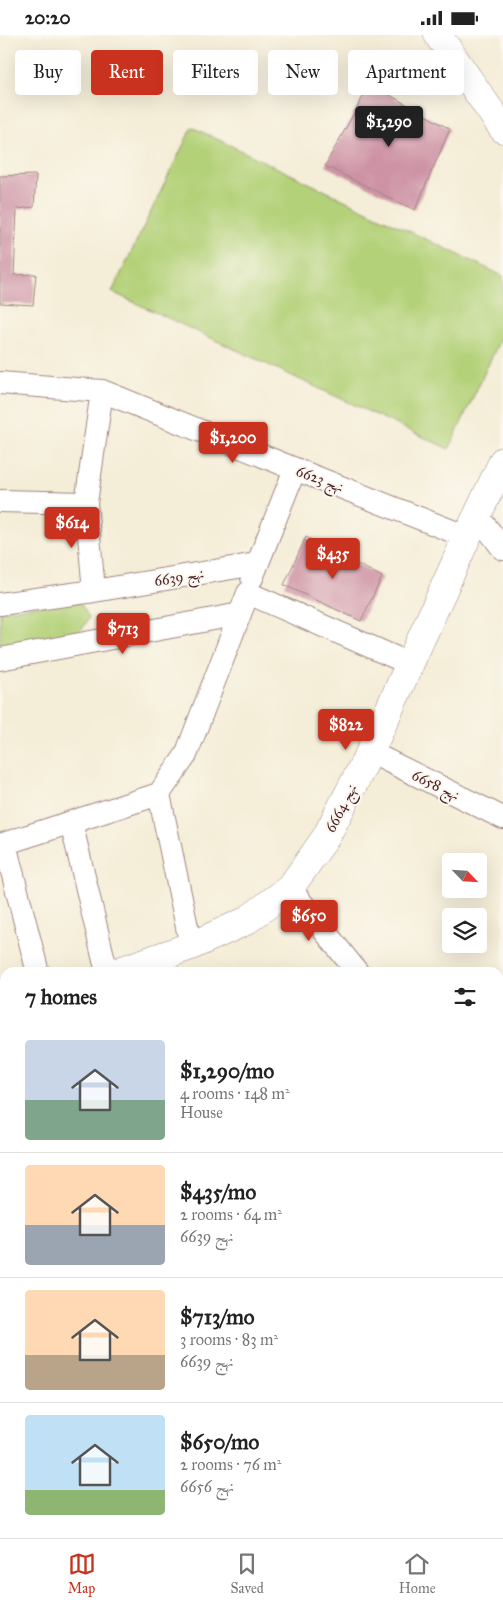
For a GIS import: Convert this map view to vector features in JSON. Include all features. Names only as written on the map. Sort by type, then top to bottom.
[{"type":"main road","points":[[446,38],[503,129]]},
{"type":"main road","name":"نهج 6664","points":[[131,967],[190,946],[246,921],[290,888],[326,837],[370,752],[503,461]]},
{"type":"street","name":"نهج 6623","points":[[0,383],[102,391],[295,469],[472,526]]},
{"type":"street","points":[[94,591],[86,503],[102,391]]},
{"type":"street","points":[[36,967],[2,845],[159,794],[186,755],[244,603],[256,564],[295,469]]},
{"type":"street","points":[[0,501],[86,503]]},
{"type":"street","points":[[472,526],[503,549]]},
{"type":"street","name":"نهج 6639","points":[[0,604],[94,591],[256,564]]},
{"type":"street","points":[[0,659],[244,603],[410,664]]},
{"type":"street","name":"نهج 6658","points":[[370,752],[503,818]]},
{"type":"street","points":[[159,794],[190,946]]},
{"type":"street","points":[[71,822],[107,967]]},
{"type":"street","points":[[290,888],[353,967]]},
{"type":"green space","points":[[192,127],[503,276],[503,333],[449,449],[112,292]]},
{"type":"green space","points":[[66,602],[81,604],[89,618],[82,629],[70,641],[0,654],[0,611]]},
{"type":"building","points":[[364,95],[390,95],[450,129],[415,210],[325,166]]},
{"type":"building","points":[[36,175],[34,207],[17,209],[14,275],[36,274],[33,305],[0,303],[0,176]]},
{"type":"building","points":[[306,537],[382,577],[361,621],[284,585]]}]
